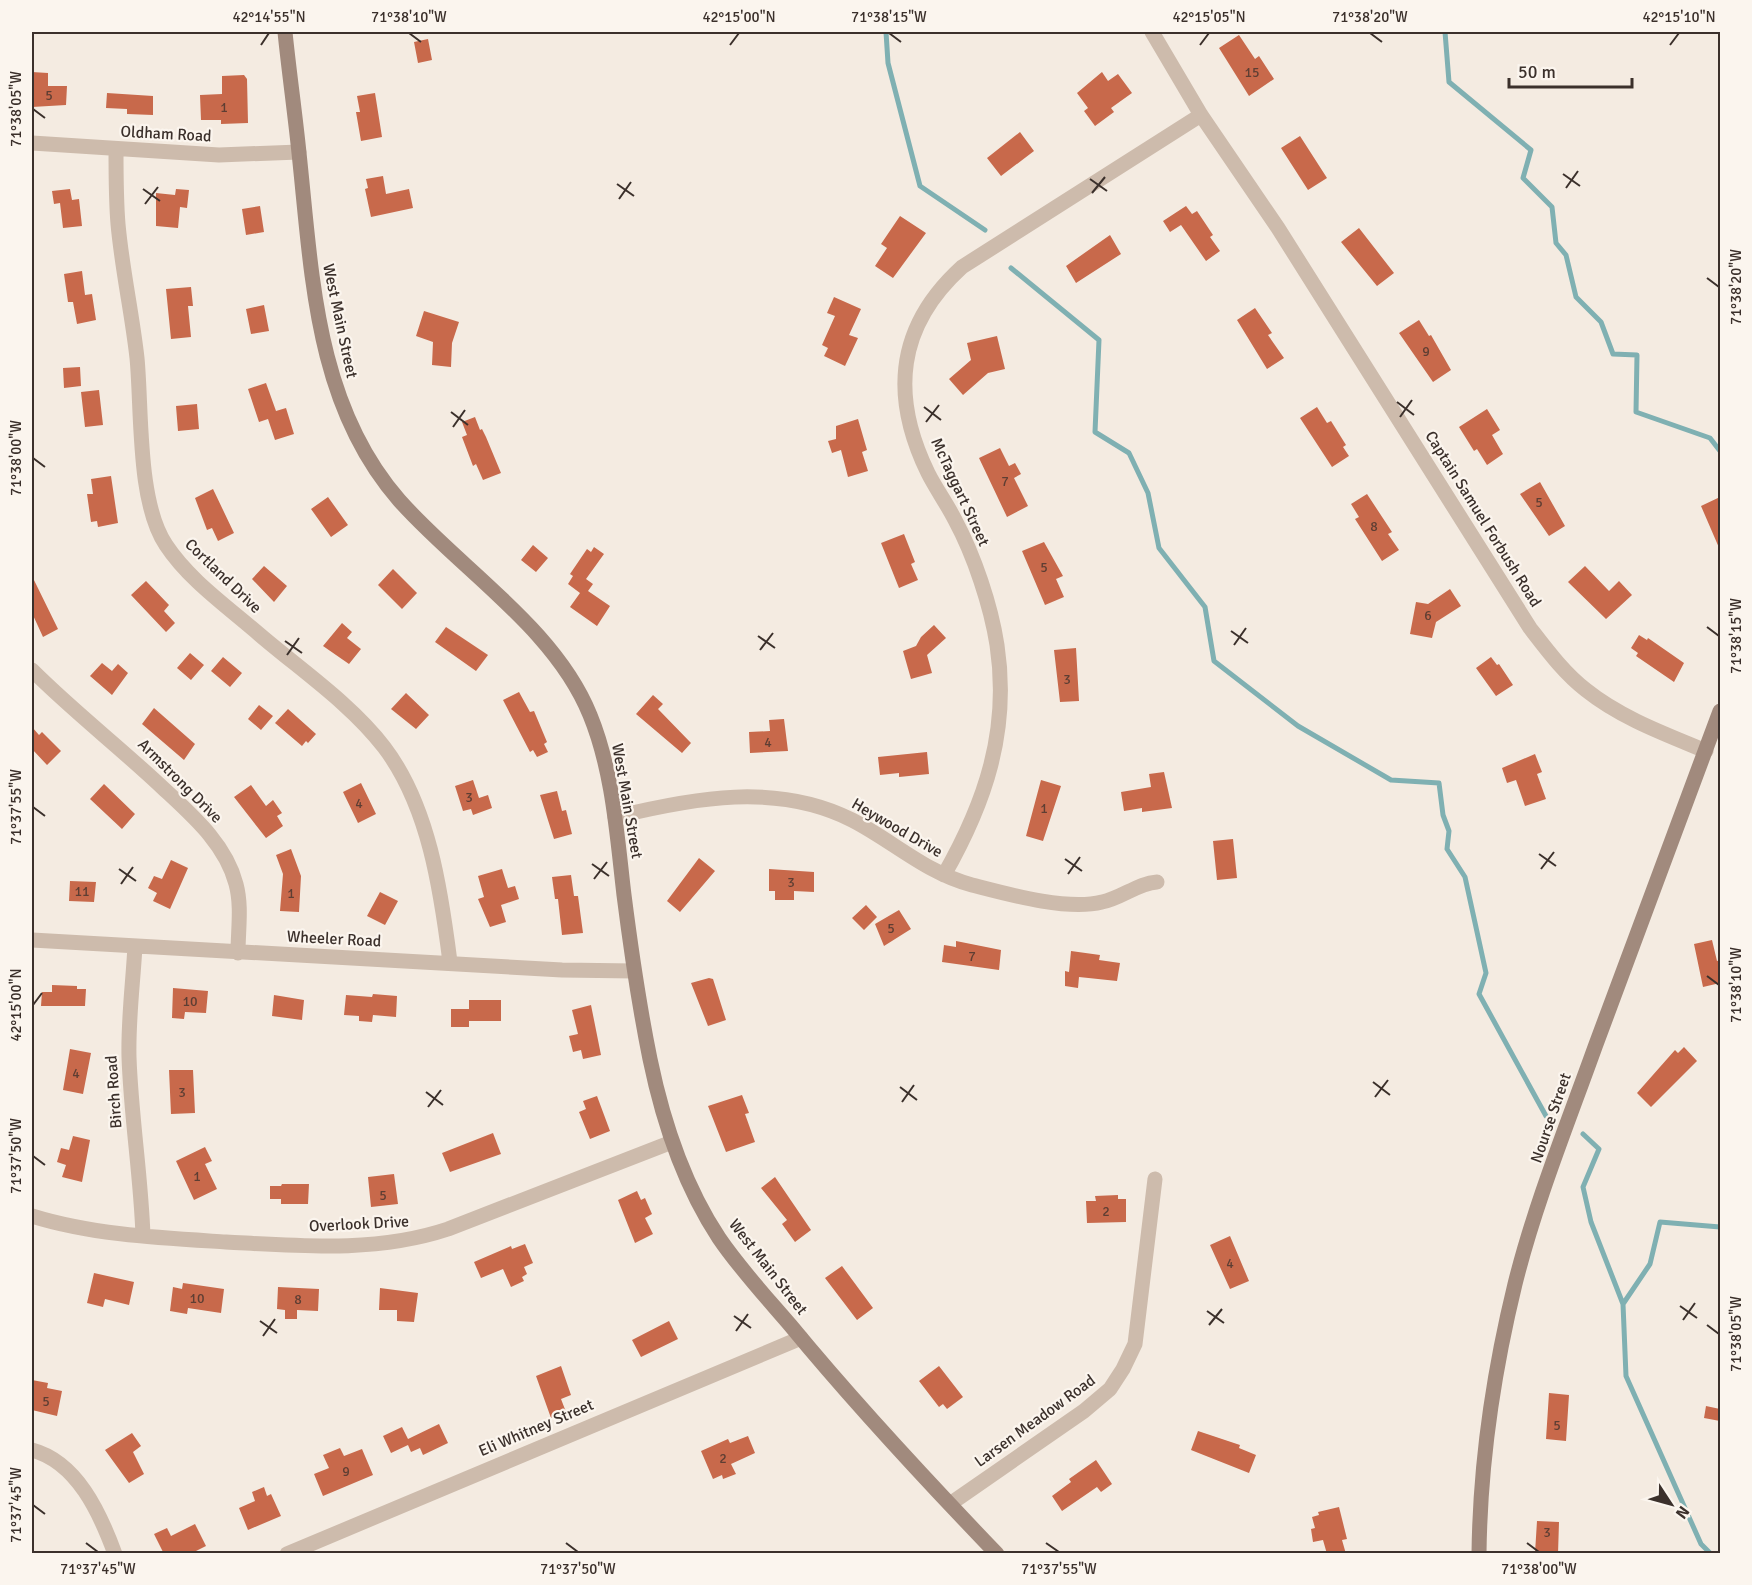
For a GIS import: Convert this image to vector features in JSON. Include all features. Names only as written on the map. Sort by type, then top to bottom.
[{"type":"street","name":"West Main Street","points":[[285,32],[299,152],[304,220],[316,304],[331,372],[349,423],[367,456],[397,498],[515,613],[565,670],[584,700],[596,732],[615,818],[634,971],[657,1092],[685,1175],[719,1237],[801,1338],[997,1554]]},
{"type":"street","name":"Captain Samuel Forbush Road","points":[[1152,32],[1201,115],[1278,228],[1444,488],[1514,603],[1547,650],[1585,690],[1603,702],[1663,734],[1706,751]]},
{"type":"street","name":"McTaggart Street","points":[[944,876],[977,814],[986,787],[997,731],[1000,674],[993,626],[971,558],[956,521],[927,471],[914,433],[903,382],[910,345],[930,300],[940,287],[962,267],[1201,115]]},
{"type":"street","name":"Oldham Road","points":[[32,143],[116,150],[241,155],[299,152]]},
{"type":"street","name":"Cortland Drive","points":[[116,150],[118,223],[136,349],[144,472],[155,523],[165,544],[195,578],[347,710],[383,746],[394,762],[410,793],[425,834],[444,911],[450,963]]},
{"type":"street","name":"Armstrong Drive","points":[[32,670],[130,756],[212,837],[225,856],[236,882],[240,902],[238,953]]},
{"type":"street","name":"Nourse Street","points":[[1479,1554],[1488,1438],[1509,1312],[1518,1274],[1580,1089],[1720,711]]},
{"type":"street","name":"Heywood Drive","points":[[615,818],[731,796],[778,797],[812,805],[851,820],[944,876],[996,891],[1076,904],[1101,903],[1147,883],[1157,882]]},
{"type":"street","name":"Wheeler Road","points":[[32,940],[562,970],[634,971]]},
{"type":"street","name":"Birch Road","points":[[135,946],[129,1053],[143,1236]]},
{"type":"street","name":"Overlook Drive","points":[[32,1216],[81,1227],[143,1236],[341,1247],[416,1240],[672,1142]]},
{"type":"street","name":"Larsen Meadow Road","points":[[950,1504],[1084,1411],[1110,1389],[1123,1369],[1135,1344],[1155,1179]]},
{"type":"street","name":"Eli Whitney Street","points":[[287,1554],[801,1338]]},
{"type":"street","points":[[32,1449],[62,1466],[80,1484],[98,1512],[115,1554]]},
{"type":"building","points":[[1239,35],[1255,59],[1259,56],[1274,79],[1249,96],[1219,48]]},
{"type":"building","points":[[428,39],[432,60],[418,63],[414,42]]},
{"type":"building","points":[[32,72],[48,73],[48,86],[67,86],[66,105],[32,107]]},
{"type":"building","points":[[1102,72],[1108,81],[1118,74],[1132,93],[1111,108],[1114,112],[1095,126],[1084,111],[1088,108],[1077,93]]},
{"type":"building","points":[[244,75],[247,79],[248,123],[221,124],[221,120],[201,120],[200,95],[222,94],[222,76]]},
{"type":"building","points":[[107,93],[153,96],[153,115],[127,114],[127,109],[106,108]]},
{"type":"building","points":[[375,93],[382,137],[361,141],[356,112],[360,112],[357,96]]},
{"type":"building","points":[[1020,132],[1034,151],[1001,176],[987,158]]},
{"type":"building","points":[[1300,136],[1327,178],[1308,190],[1281,148]]},
{"type":"building","points":[[383,176],[386,194],[409,189],[413,208],[371,217],[365,189],[368,188],[366,179]]},
{"type":"building","points":[[70,189],[72,200],[79,199],[82,226],[63,228],[60,203],[54,204],[52,191]]},
{"type":"building","points":[[176,189],[189,190],[187,208],[180,207],[178,228],[156,226],[156,193],[175,195]]},
{"type":"building","points":[[260,206],[264,232],[246,235],[242,209]]},
{"type":"building","points":[[1186,206],[1192,214],[1197,211],[1213,235],[1210,237],[1220,251],[1206,261],[1181,225],[1170,232],[1163,221]]},
{"type":"building","points":[[900,216],[926,233],[893,278],[875,266],[887,248],[881,244]]},
{"type":"building","points":[[1359,228],[1394,273],[1377,286],[1341,242]]},
{"type":"building","points":[[1110,235],[1121,254],[1076,283],[1066,266]]},
{"type":"building","points":[[82,271],[85,295],[92,294],[96,320],[77,324],[73,302],[68,302],[64,274]]},
{"type":"building","points":[[191,287],[193,306],[188,306],[191,337],[171,339],[166,289]]},
{"type":"building","points":[[834,297],[861,309],[849,335],[858,338],[845,366],[824,356],[828,348],[822,345],[835,316],[827,313]]},
{"type":"building","points":[[264,305],[269,331],[251,334],[246,309]]},
{"type":"building","points":[[1255,308],[1272,333],[1268,335],[1284,358],[1267,369],[1237,320]]},
{"type":"building","points":[[424,311],[459,322],[452,343],[451,367],[432,365],[433,342],[416,336]]},
{"type":"building","points":[[1419,320],[1429,336],[1431,335],[1451,370],[1433,382],[1399,333]]},
{"type":"building","points":[[997,336],[1005,369],[988,373],[963,395],[949,379],[971,360],[967,343]]},
{"type":"building","points":[[80,367],[81,386],[64,388],[63,368]]},
{"type":"building","points":[[266,383],[276,411],[286,408],[294,434],[275,440],[268,419],[259,422],[248,389]]},
{"type":"building","points":[[99,390],[103,425],[85,427],[81,392]]},
{"type":"building","points":[[197,404],[199,429],[178,431],[176,406]]},
{"type":"building","points":[[1317,407],[1327,423],[1331,421],[1346,445],[1343,447],[1349,456],[1332,467],[1300,418]]},
{"type":"building","points":[[1487,409],[1500,430],[1492,435],[1503,454],[1487,465],[1477,449],[1474,451],[1459,427]]},
{"type":"building","points":[[475,417],[501,473],[483,480],[476,464],[473,466],[462,437],[467,435],[462,422]]},
{"type":"building","points":[[858,419],[867,450],[862,452],[868,471],[848,477],[841,450],[832,453],[828,441],[836,439],[836,426]]},
{"type":"building","points":[[1000,448],[1009,466],[1015,463],[1021,474],[1014,478],[1028,506],[1007,517],[979,458]]},
{"type":"building","points":[[111,476],[118,523],[98,527],[97,521],[91,522],[87,494],[93,494],[91,479]]},
{"type":"building","points":[[1540,482],[1565,526],[1549,536],[1520,494]]},
{"type":"building","points":[[213,489],[234,533],[218,541],[212,528],[207,530],[195,498]]},
{"type":"building","points":[[1367,494],[1392,532],[1388,534],[1399,550],[1382,561],[1355,519],[1359,517],[1351,504]]},
{"type":"building","points":[[328,497],[348,525],[331,537],[311,509]]},
{"type":"building","points":[[1720,497],[1720,550],[1701,506]]},
{"type":"building","points":[[904,534],[915,562],[911,564],[918,580],[899,588],[881,543]]},
{"type":"building","points":[[1044,542],[1063,576],[1056,579],[1064,597],[1045,605],[1022,551]]},
{"type":"building","points":[[533,545],[548,558],[536,572],[521,560]]},
{"type":"building","points":[[594,547],[604,554],[586,579],[593,584],[588,591],[610,606],[597,626],[570,607],[580,593],[568,584],[573,576],[570,574],[587,549],[591,552]]},
{"type":"building","points":[[264,566],[287,586],[274,602],[252,579]]},
{"type":"building","points":[[1585,566],[1609,591],[1619,581],[1632,595],[1606,619],[1568,582]]},
{"type":"building","points":[[393,569],[417,593],[402,609],[378,585]]},
{"type":"building","points":[[32,576],[58,629],[43,637],[32,613]]},
{"type":"building","points":[[146,581],[169,605],[164,611],[175,623],[166,632],[131,595]]},
{"type":"building","points":[[1450,589],[1461,606],[1436,622],[1432,638],[1410,634],[1416,602],[1428,604]]},
{"type":"building","points":[[342,623],[352,632],[347,638],[361,649],[349,664],[323,646]]},
{"type":"building","points":[[934,625],[946,638],[927,655],[932,673],[911,679],[903,651],[916,646],[921,637]]},
{"type":"building","points":[[446,627],[488,655],[476,671],[435,642]]},
{"type":"building","points":[[1639,635],[1647,640],[1648,638],[1684,663],[1674,682],[1636,656],[1638,653],[1631,648]]},
{"type":"building","points":[[1076,648],[1079,701],[1060,702],[1054,650]]},
{"type":"building","points":[[190,653],[204,665],[191,680],[177,668]]},
{"type":"building","points":[[223,657],[242,673],[230,687],[211,671]]},
{"type":"building","points":[[1491,657],[1497,665],[1499,664],[1513,685],[1496,696],[1476,668]]},
{"type":"building","points":[[102,663],[112,671],[118,664],[128,673],[112,695],[90,676]]},
{"type":"building","points":[[519,692],[530,712],[534,711],[547,742],[544,744],[548,752],[537,757],[533,750],[530,752],[503,700]]},
{"type":"building","points":[[406,693],[429,715],[416,729],[391,709]]},
{"type":"building","points":[[653,695],[663,704],[658,709],[691,743],[682,753],[636,714]]},
{"type":"building","points":[[259,705],[273,716],[261,730],[248,719]]},
{"type":"building","points":[[154,708],[195,744],[184,760],[142,724]]},
{"type":"building","points":[[288,709],[316,734],[302,746],[275,723]]},
{"type":"building","points":[[784,719],[788,751],[750,753],[749,732],[770,731],[769,720]]},
{"type":"building","points":[[32,727],[39,735],[42,732],[61,751],[47,765],[32,749]]},
{"type":"building","points":[[927,752],[929,774],[899,777],[899,773],[880,775],[878,757]]},
{"type":"building","points":[[1535,754],[1542,772],[1537,774],[1546,799],[1525,806],[1516,780],[1507,783],[1502,768]]},
{"type":"building","points":[[1164,772],[1172,808],[1142,812],[1142,808],[1124,811],[1121,792],[1151,787],[1149,774]]},
{"type":"building","points":[[473,780],[479,798],[488,795],[492,808],[473,815],[471,809],[463,811],[455,786]]},
{"type":"building","points":[[1041,780],[1061,786],[1043,841],[1026,836]]},
{"type":"building","points":[[361,783],[376,814],[358,823],[343,792]]},
{"type":"building","points":[[104,784],[135,814],[122,829],[90,799]]},
{"type":"building","points":[[251,785],[266,806],[273,800],[282,813],[277,816],[283,826],[266,838],[234,797]]},
{"type":"building","points":[[557,791],[562,811],[566,810],[572,834],[554,839],[540,795]]},
{"type":"building","points":[[1233,839],[1237,878],[1217,880],[1213,841]]},
{"type":"building","points":[[291,849],[301,876],[299,912],[280,911],[283,874],[276,855]]},
{"type":"building","points":[[699,858],[715,871],[680,912],[667,901]]},
{"type":"building","points":[[171,860],[188,868],[170,909],[153,901],[157,893],[148,888],[154,876],[162,879]]},
{"type":"building","points":[[502,869],[508,888],[515,886],[519,899],[501,905],[506,922],[490,927],[478,899],[484,897],[478,876]]},
{"type":"building","points":[[769,869],[814,872],[814,892],[794,891],[794,900],[775,900],[775,891],[769,891]]},
{"type":"building","points":[[571,875],[574,896],[578,896],[583,933],[562,935],[558,899],[555,899],[552,877]]},
{"type":"building","points":[[70,881],[96,882],[94,902],[69,901]]},
{"type":"building","points":[[380,892],[398,901],[385,925],[367,916]]},
{"type":"building","points":[[866,905],[877,917],[864,930],[852,918]]},
{"type":"building","points":[[899,910],[911,929],[884,946],[875,924]]},
{"type":"building","points":[[1712,940],[1717,961],[1720,960],[1720,983],[1703,987],[1694,944]]},
{"type":"building","points":[[956,941],[1001,950],[999,970],[942,962],[944,945],[956,947]]},
{"type":"building","points":[[1071,951],[1100,955],[1099,960],[1120,963],[1117,981],[1079,977],[1078,988],[1065,986],[1065,971],[1069,972]]},
{"type":"building","points":[[713,979],[726,1020],[708,1026],[691,983]]},
{"type":"building","points":[[52,985],[77,986],[77,989],[86,989],[85,1006],[41,1006],[42,992],[52,992]]},
{"type":"building","points":[[173,988],[208,991],[206,1013],[185,1012],[184,1019],[172,1018]]},
{"type":"building","points":[[373,994],[397,996],[396,1017],[373,1015],[372,1022],[359,1021],[359,1016],[344,1015],[346,995],[372,997]]},
{"type":"building","points":[[274,995],[304,1000],[302,1020],[272,1016]]},
{"type":"building","points":[[469,1000],[501,1000],[501,1021],[469,1021]]},
{"type":"building","points":[[591,1005],[601,1055],[583,1059],[581,1050],[573,1052],[569,1036],[578,1034],[572,1010]]},
{"type":"building","points":[[451,1009],[469,1009],[469,1027],[451,1027]]},
{"type":"building","points":[[1684,1047],[1697,1061],[1651,1107],[1637,1093],[1675,1050],[1678,1053]]},
{"type":"building","points":[[70,1049],[91,1053],[83,1094],[63,1090]]},
{"type":"building","points":[[169,1070],[193,1070],[195,1113],[171,1114]]},
{"type":"building","points":[[742,1095],[749,1113],[745,1114],[755,1142],[726,1152],[708,1106]]},
{"type":"building","points":[[597,1096],[610,1131],[590,1139],[579,1112],[586,1109],[583,1101]]},
{"type":"building","points":[[493,1133],[501,1154],[450,1172],[442,1153]]},
{"type":"building","points":[[73,1136],[90,1140],[82,1182],[62,1177],[66,1165],[57,1162],[61,1148],[69,1150]]},
{"type":"building","points":[[205,1147],[212,1161],[205,1164],[217,1189],[194,1200],[176,1161]]},
{"type":"building","points":[[394,1174],[398,1204],[371,1207],[368,1177]]},
{"type":"building","points":[[775,1177],[811,1230],[795,1242],[782,1224],[787,1220],[761,1188]]},
{"type":"building","points":[[282,1184],[309,1184],[308,1204],[281,1204],[281,1199],[270,1199],[270,1186],[281,1186]]},
{"type":"building","points":[[637,1191],[641,1200],[645,1198],[652,1214],[645,1218],[653,1234],[635,1243],[618,1200]]},
{"type":"building","points":[[1118,1195],[1118,1199],[1126,1199],[1126,1222],[1087,1223],[1086,1201],[1096,1201],[1095,1196]]},
{"type":"building","points":[[1230,1236],[1249,1281],[1230,1289],[1210,1245]]},
{"type":"building","points":[[525,1244],[533,1263],[524,1267],[527,1274],[522,1277],[524,1281],[511,1287],[503,1269],[481,1278],[474,1262],[511,1246],[512,1249]]},
{"type":"building","points":[[842,1266],[873,1308],[857,1320],[825,1278]]},
{"type":"building","points":[[94,1273],[134,1282],[129,1305],[105,1299],[103,1307],[87,1303]]},
{"type":"building","points":[[183,1283],[224,1289],[221,1313],[188,1308],[187,1314],[170,1311],[173,1287],[182,1289]]},
{"type":"building","points":[[278,1287],[319,1289],[318,1311],[297,1310],[297,1319],[285,1319],[285,1310],[277,1309]]},
{"type":"building","points":[[380,1288],[418,1293],[414,1322],[397,1321],[397,1310],[379,1310]]},
{"type":"building","points":[[669,1321],[678,1339],[641,1357],[632,1340]]},
{"type":"building","points":[[561,1366],[571,1395],[561,1399],[566,1412],[551,1418],[536,1376]]},
{"type":"building","points":[[939,1366],[963,1397],[947,1409],[943,1404],[939,1407],[919,1381]]},
{"type":"building","points":[[32,1380],[48,1383],[47,1388],[62,1391],[57,1416],[32,1410]]},
{"type":"building","points":[[1549,1393],[1569,1395],[1566,1441],[1546,1439]]},
{"type":"building","points":[[1706,1406],[1720,1409],[1720,1421],[1704,1418]]},
{"type":"building","points":[[439,1424],[448,1443],[423,1455],[420,1448],[411,1452],[408,1445],[391,1453],[383,1436],[402,1427],[408,1439]]},
{"type":"building","points":[[1198,1431],[1240,1445],[1239,1448],[1256,1455],[1249,1473],[1191,1450]]},
{"type":"building","points":[[132,1433],[141,1446],[133,1452],[144,1474],[129,1483],[105,1450]]},
{"type":"building","points":[[748,1436],[755,1453],[731,1464],[736,1474],[723,1479],[722,1475],[713,1479],[701,1451],[728,1439],[730,1443]]},
{"type":"building","points":[[340,1448],[344,1456],[362,1449],[373,1475],[323,1496],[314,1474],[329,1468],[323,1455]]},
{"type":"building","points":[[1096,1460],[1112,1484],[1101,1492],[1097,1487],[1062,1511],[1052,1496],[1071,1482],[1069,1479]]},
{"type":"building","points":[[264,1487],[267,1496],[271,1494],[281,1516],[248,1530],[239,1508],[255,1501],[252,1492]]},
{"type":"building","points":[[1339,1507],[1347,1539],[1342,1540],[1346,1554],[1327,1554],[1323,1540],[1313,1542],[1311,1529],[1315,1528],[1312,1517],[1319,1515],[1318,1512]]},
{"type":"building","points":[[1537,1521],[1559,1522],[1558,1554],[1535,1553]]},
{"type":"building","points":[[195,1524],[206,1546],[190,1554],[164,1554],[154,1534],[167,1528],[171,1536]]},
{"type":"waterway","points":[[886,32],[888,63],[920,186],[985,230]]},
{"type":"waterway","points":[[1445,32],[1449,82],[1531,150],[1523,178],[1552,207],[1556,243],[1566,255],[1576,297],[1601,322],[1613,354],[1637,355],[1636,412],[1710,438],[1720,451]]},
{"type":"waterway","points":[[1011,268],[1099,340],[1095,432],[1129,453],[1148,493],[1159,548],[1205,607],[1214,661],[1298,726],[1391,780],[1439,783],[1443,815],[1449,831],[1447,849],[1465,877],[1486,973],[1479,994],[1546,1116]]},
{"type":"waterway","points":[[1583,1134],[1599,1149],[1583,1187],[1591,1222],[1623,1304],[1626,1376],[1701,1544],[1711,1554]]},
{"type":"waterway","points":[[1623,1304],[1650,1264],[1660,1222],[1720,1227]]}]
